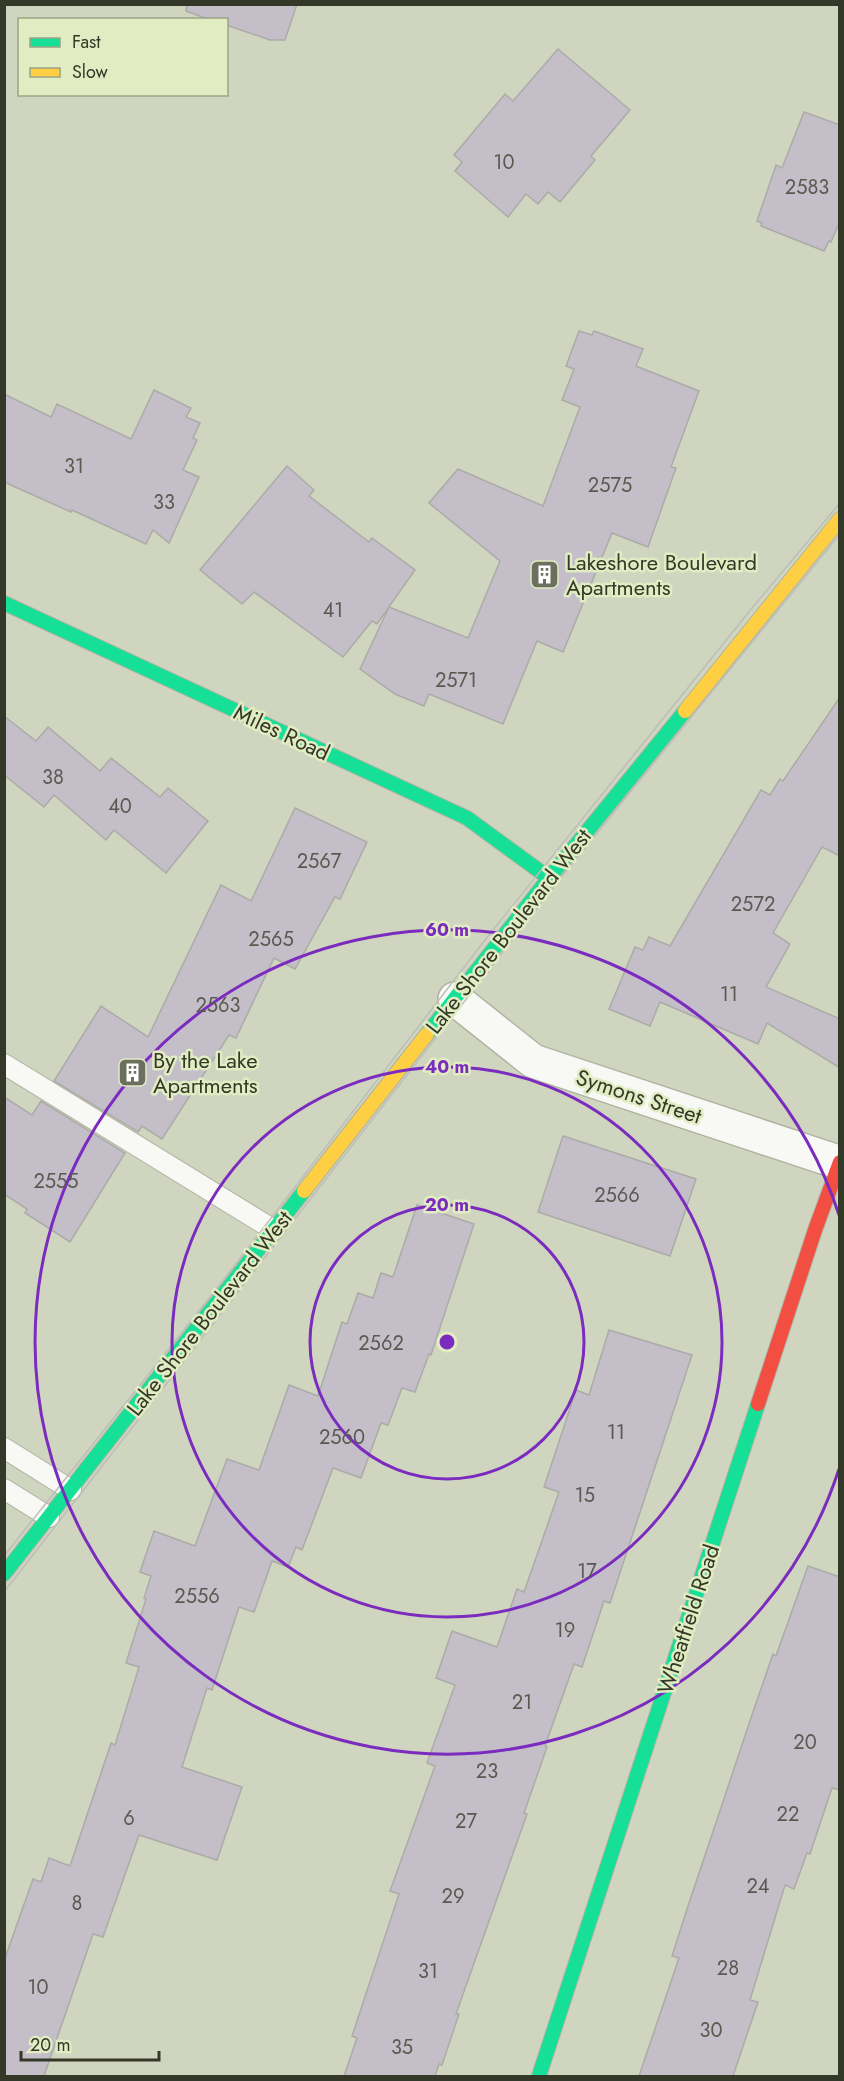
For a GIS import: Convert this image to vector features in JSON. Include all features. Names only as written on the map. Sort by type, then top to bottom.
[{"type":"street","name":"Lake Shore Boulevard West","points":[[4,1574],[549,878],[840,519]]},
{"type":"street","name":"Miles Road","points":[[4,603],[467,818],[549,878]]},
{"type":"street","name":"Symons Street","points":[[455,999],[533,1061],[839,1162]]},
{"type":"street","name":"Wheatfield Road","points":[[539,2076],[839,1162]]},
{"type":"lane","points":[[4,1064],[274,1230]]},
{"type":"lane","points":[[4,1449],[71,1490]]},
{"type":"lane","points":[[4,1489],[49,1517]]},
{"type":"building","points":[[187,4],[297,4],[285,40],[270,40],[228,26],[228,18],[205,18],[186,11]]},
{"type":"building","points":[[558,49],[630,110],[591,156],[595,160],[560,202],[548,192],[538,204],[526,194],[508,217],[455,171],[462,162],[454,155],[505,94],[513,101]]},
{"type":"building","points":[[804,112],[840,125],[840,221],[831,242],[829,241],[824,251],[761,226],[762,223],[757,221],[776,165],[782,168]]},
{"type":"building","points":[[579,331],[592,335],[594,331],[643,349],[636,366],[699,391],[671,467],[676,468],[648,547],[612,533],[563,652],[537,641],[503,724],[429,694],[424,706],[395,694],[360,669],[389,607],[468,638],[500,561],[429,503],[458,469],[543,506],[580,407],[562,400],[574,369],[566,366]]},
{"type":"building","points":[[154,390],[191,408],[186,417],[200,423],[193,438],[197,440],[183,470],[199,477],[169,543],[153,530],[146,544],[4,482],[4,394],[51,417],[57,404],[131,439]]},
{"type":"building","points":[[287,466],[314,490],[309,496],[369,542],[372,538],[415,570],[377,624],[372,621],[343,657],[254,592],[242,604],[200,570]]},
{"type":"building","points":[[840,697],[840,856],[822,847],[773,933],[790,944],[766,987],[840,1019],[840,1068],[767,1023],[758,1044],[660,1002],[650,1026],[609,1009],[635,947],[643,950],[649,937],[670,946],[761,790],[770,795],[780,779],[783,781]]},
{"type":"building","points":[[4,716],[36,741],[48,727],[100,771],[111,758],[160,797],[168,788],[208,821],[166,873],[114,830],[106,840],[54,795],[44,807],[4,775]]},
{"type":"building","points":[[295,808],[367,842],[340,899],[335,897],[295,969],[274,958],[236,1038],[229,1035],[162,1139],[142,1126],[138,1132],[54,1081],[101,1006],[148,1037],[221,885],[251,901]]},
{"type":"building","points":[[4,1097],[32,1115],[41,1101],[125,1153],[70,1242],[25,1213],[27,1209],[4,1194]]},
{"type":"building","points":[[563,1136],[696,1179],[670,1256],[538,1212]]},
{"type":"building","points":[[417,1205],[474,1224],[431,1355],[429,1354],[415,1392],[402,1388],[388,1425],[381,1423],[361,1478],[333,1468],[302,1550],[296,1547],[288,1567],[272,1561],[254,1612],[239,1607],[212,1690],[207,1688],[182,1767],[242,1787],[217,1860],[139,1835],[103,1937],[93,1934],[44,2076],[4,2076],[4,1961],[33,1879],[41,1882],[49,1858],[70,1866],[111,1743],[115,1745],[139,1667],[126,1663],[151,1576],[140,1572],[154,1531],[195,1546],[227,1459],[259,1470],[289,1385],[318,1396],[342,1322],[347,1324],[358,1293],[373,1298],[381,1273],[393,1277]]},
{"type":"building","points":[[609,1330],[692,1355],[610,1603],[604,1601],[582,1667],[574,1664],[524,1813],[527,1814],[456,2014],[459,2014],[442,2065],[439,2064],[435,2076],[344,2076],[357,2038],[352,2036],[399,1894],[390,1891],[435,1766],[427,1763],[455,1685],[436,1678],[452,1631],[497,1647],[517,1589],[524,1592],[559,1492],[544,1487],[576,1390],[589,1395]]},
{"type":"building","points":[[808,1566],[840,1577],[840,1790],[832,1788],[810,1854],[807,1853],[794,1889],[785,1885],[750,2000],[758,2002],[733,2076],[639,2076],[679,1958],[672,1956],[687,1909],[773,1654],[776,1656]]},
{"type":"tram line","points":[[4,1556],[218,1287],[485,940],[752,608],[840,503]]},
{"type":"tram line","points":[[4,1592],[563,875],[840,534]]},
{"type":"traffic: fast","points":[[4,603],[467,818],[549,878]]},
{"type":"traffic: fast","points":[[427,1034],[549,878],[685,711]]},
{"type":"traffic: fast","points":[[4,1574],[304,1191]]},
{"type":"traffic: fast","points":[[539,2076],[758,1404]]},
{"type":"traffic: slow","points":[[685,711],[840,519]]},
{"type":"traffic: slow","points":[[304,1191],[427,1034]]},
{"type":"traffic: jam","points":[[758,1404],[815,1230],[840,1162]]},
{"type":"place","name":"Lakeshore Boulevard Apartments","points":[[545,575]]},
{"type":"place","name":"By the Lake Apartments","points":[[132,1073]]}]
